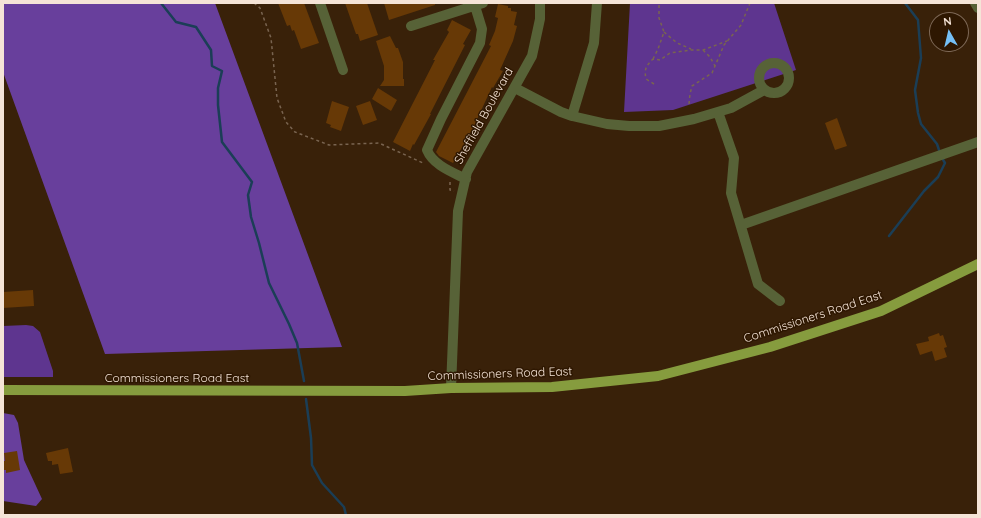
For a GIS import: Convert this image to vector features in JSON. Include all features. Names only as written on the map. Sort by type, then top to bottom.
[{"type":"main road","name":"Commissioners Road East","points":[[3,390],[406,392],[452,388],[552,387],[658,376],[770,347],[881,311],[978,264]]},
{"type":"street","points":[[320,3],[343,70]]},
{"type":"street","name":"Sheffield Boulevard","points":[[452,388],[457,215],[462,192],[467,172],[532,56],[540,19],[540,3]]},
{"type":"street","points":[[572,116],[594,43],[597,3]]},
{"type":"street","points":[[975,3],[978,8]]},
{"type":"street","points":[[411,26],[479,4],[482,29],[480,43],[440,119],[428,150],[434,161],[466,179]]},
{"type":"street","points":[[514,88],[572,116],[607,124],[629,126],[659,126],[694,120],[731,108],[764,90]]},
{"type":"street","points":[[718,112],[734,158],[731,193],[758,284],[780,301]]},
{"type":"street","points":[[741,225],[978,142]]},
{"type":"path","points":[[254,3],[260,8],[271,38],[277,98],[286,122],[295,132],[330,145],[379,143],[426,164]]},
{"type":"path","points":[[659,3],[659,18],[664,32],[677,43],[691,50]]},
{"type":"path","points":[[689,104],[692,86],[712,73],[724,45],[741,25],[750,3]]},
{"type":"path","points":[[654,84],[646,79],[644,72],[658,49],[664,32]]},
{"type":"path","points":[[653,59],[660,60],[670,53],[703,50],[728,41]]},
{"type":"path","points":[[703,50],[710,57],[715,66]]},
{"type":"path","points":[[450,180],[450,190],[462,192]]},
{"type":"shaded area","points":[[3,3],[215,3],[342,347],[105,354],[3,72]]},
{"type":"shaded area","points":[[630,3],[774,3],[796,70],[673,110],[624,112]]},
{"type":"shaded area","points":[[3,326],[33,326],[40,332],[53,371],[53,377],[3,377]]},
{"type":"shaded area","points":[[3,413],[14,415],[18,423],[24,460],[42,499],[36,506],[3,501]]},
{"type":"building","points":[[278,3],[304,3],[319,43],[301,49],[294,30],[292,31],[290,25],[287,26]]},
{"type":"building","points":[[345,3],[367,3],[378,35],[360,41]]},
{"type":"building","points":[[384,3],[435,3],[435,5],[389,20]]},
{"type":"building","points":[[498,4],[508,6],[508,8],[511,8],[511,11],[517,12],[514,25],[517,26],[513,41],[500,70],[503,71],[493,88],[492,87],[472,130],[453,163],[439,156],[436,152],[491,46],[489,45],[495,31],[498,18],[495,17]]},
{"type":"building","points":[[452,20],[471,30],[463,44],[465,45],[431,114],[410,151],[393,142],[435,60],[433,60],[449,32],[447,30]]},
{"type":"building","points":[[390,36],[396,48],[398,48],[403,62],[404,86],[380,86],[384,80],[384,66],[376,41]]},
{"type":"building","points":[[378,88],[397,100],[391,111],[372,99]]},
{"type":"building","points":[[332,101],[349,107],[341,131],[330,127],[331,125],[326,123]]},
{"type":"building","points":[[370,101],[377,120],[363,125],[356,106]]},
{"type":"building","points":[[837,118],[847,146],[835,150],[825,123]]},
{"type":"building","points":[[33,290],[34,306],[3,308],[3,292]]},
{"type":"building","points":[[939,333],[940,336],[943,335],[947,347],[944,348],[947,357],[935,361],[932,351],[920,355],[916,344],[929,341],[928,337]]},
{"type":"building","points":[[68,448],[73,472],[60,474],[58,464],[52,465],[52,461],[48,461],[46,453]]},
{"type":"building","points":[[17,451],[20,470],[6,473],[3,464],[3,461],[5,461],[4,453]]},
{"type":"waterway","points":[[161,3],[176,22],[196,27],[211,50],[212,66],[222,71],[218,88],[218,105],[222,142],[252,182],[248,195],[251,217],[269,283],[297,343],[304,381]]},
{"type":"waterway","points":[[905,3],[918,20],[921,58],[915,90],[918,113],[921,124],[937,144],[940,153]]},
{"type":"waterway","points":[[889,236],[924,191],[938,177],[945,163],[942,158]]},
{"type":"waterway","points":[[306,399],[311,438],[312,465],[322,483],[344,507],[346,515]]}]
